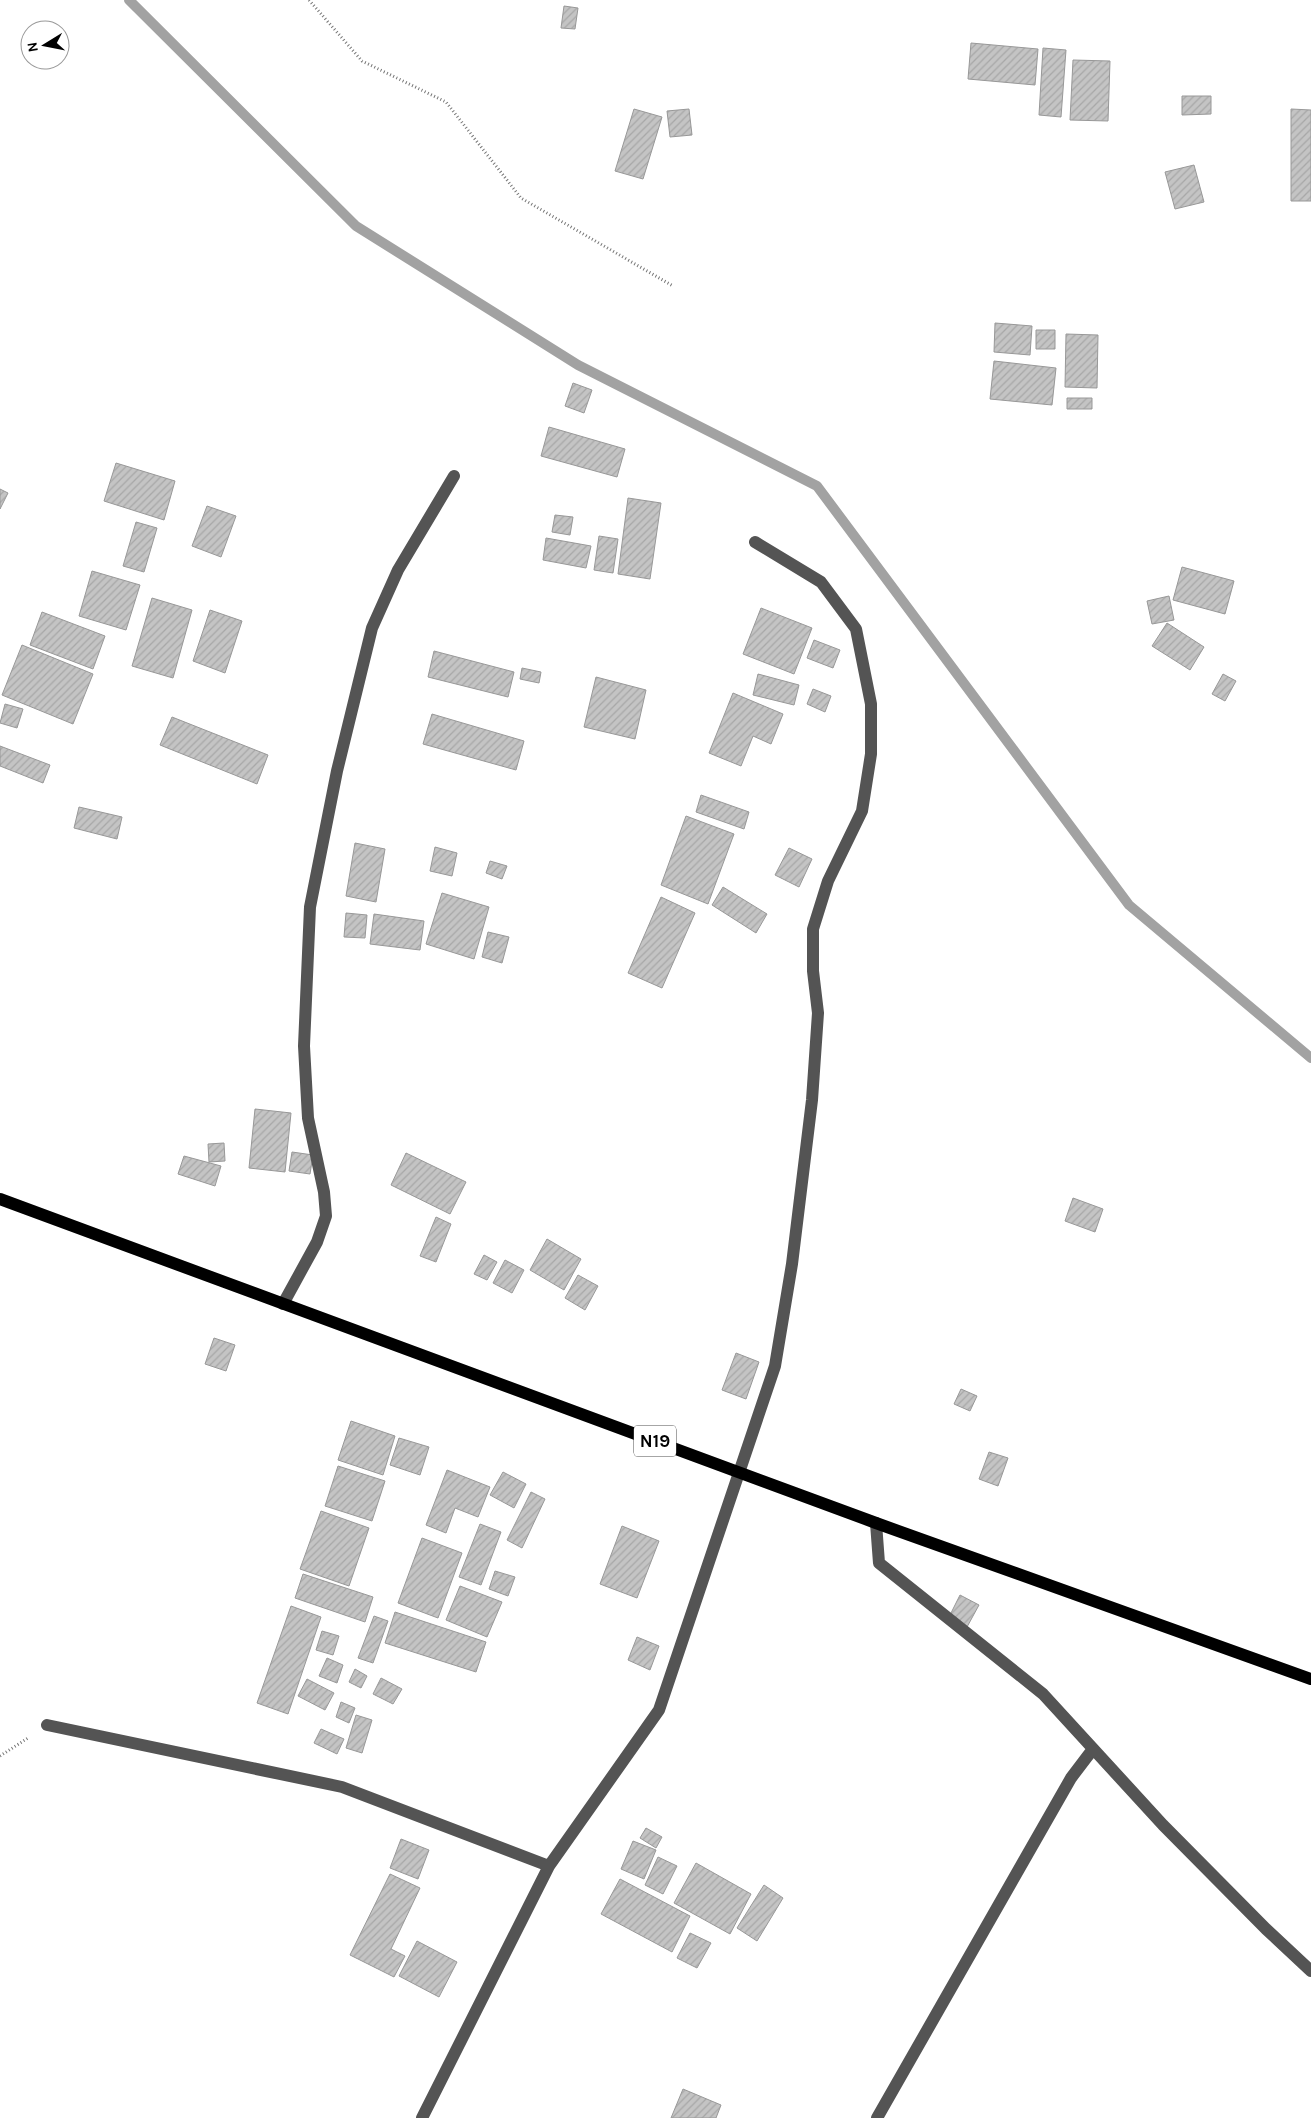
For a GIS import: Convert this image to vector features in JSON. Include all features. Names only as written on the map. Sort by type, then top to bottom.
[{"type":"main road","name":"N19","points":[[0,1199],[876,1523],[1311,1679]]},
{"type":"street","points":[[283,1304],[317,1242],[326,1216],[324,1192],[308,1118],[304,1046],[310,907],[337,771],[372,628],[398,570],[454,476]]},
{"type":"street","points":[[422,2118],[549,1866],[659,1710],[775,1366],[792,1264],[812,1100],[818,1013],[813,971],[813,929],[828,882],[862,811],[871,754],[871,704],[856,629],[821,582],[755,542]]},
{"type":"street","points":[[876,1523],[879,1563],[1043,1694],[1170,1832],[1266,1929],[1311,1971]]},
{"type":"street","points":[[47,1725],[342,1787],[549,1866]]},
{"type":"street","points":[[877,2118],[1072,1778],[1093,1749]]},
{"type":"path","points":[[309,0],[362,61],[446,102],[521,198],[673,286]]},
{"type":"path","points":[[0,1756],[47,1725]]},
{"type":"building","points":[[564,6],[578,8],[575,29],[561,28]]},
{"type":"building","points":[[971,43],[1038,49],[1035,85],[968,79]]},
{"type":"building","points":[[1043,48],[1066,50],[1061,117],[1039,115]]},
{"type":"building","points":[[1073,60],[1110,61],[1108,121],[1070,120]]},
{"type":"building","points":[[1182,96],[1211,96],[1211,114],[1182,115]]},
{"type":"building","points":[[634,109],[662,117],[643,179],[615,171]]},
{"type":"building","points":[[689,109],[692,135],[670,137],[667,111]]},
{"type":"building","points":[[1291,109],[1311,110],[1311,201],[1291,201]]},
{"type":"building","points":[[1194,165],[1204,202],[1175,209],[1165,172]]},
{"type":"building","points":[[995,323],[1032,326],[1030,355],[994,352]]},
{"type":"building","points":[[1036,330],[1055,330],[1055,349],[1036,349]]},
{"type":"building","points":[[1066,334],[1098,335],[1097,388],[1065,387]]},
{"type":"building","points":[[994,361],[1056,368],[1052,405],[990,399]]},
{"type":"building","points":[[573,383],[592,390],[584,413],[565,406]]},
{"type":"building","points":[[1067,398],[1092,398],[1092,409],[1067,409]]},
{"type":"building","points":[[549,427],[625,449],[617,477],[541,456]]},
{"type":"building","points":[[116,463],[175,481],[164,520],[104,501]]},
{"type":"building","points":[[0,489],[8,493],[0,509]]},
{"type":"building","points":[[628,498],[661,503],[650,579],[618,574]]},
{"type":"building","points":[[207,506],[236,516],[221,557],[192,546]]},
{"type":"building","points":[[555,515],[573,517],[570,535],[552,532]]},
{"type":"building","points":[[136,522],[157,528],[144,572],[123,566]]},
{"type":"building","points":[[599,536],[618,539],[613,573],[594,570]]},
{"type":"building","points":[[546,538],[591,546],[586,568],[543,560]]},
{"type":"building","points":[[1182,567],[1234,581],[1225,614],[1173,600]]},
{"type":"building","points":[[92,571],[140,585],[126,630],[79,616]]},
{"type":"building","points":[[1169,596],[1174,620],[1152,624],[1147,601]]},
{"type":"building","points":[[152,598],[192,610],[173,678],[132,666]]},
{"type":"building","points":[[761,608],[812,628],[794,674],[743,654]]},
{"type":"building","points":[[210,610],[242,621],[225,673],[193,661]]},
{"type":"building","points":[[42,612],[105,636],[93,669],[30,645]]},
{"type":"building","points":[[1167,623],[1204,647],[1190,670],[1152,646]]},
{"type":"building","points":[[814,640],[840,650],[833,668],[807,658]]},
{"type":"building","points":[[22,645],[93,674],[73,724],[2,695]]},
{"type":"building","points":[[434,651],[514,672],[508,697],[428,677]]},
{"type":"building","points":[[522,668],[541,672],[539,683],[520,679]]},
{"type":"building","points":[[758,674],[799,685],[794,705],[753,695]]},
{"type":"building","points":[[1223,674],[1236,681],[1225,701],[1212,694]]},
{"type":"building","points":[[596,677],[646,690],[635,739],[584,727]]},
{"type":"building","points":[[813,689],[831,696],[825,712],[807,704]]},
{"type":"building","points":[[733,693],[783,714],[771,744],[753,736],[741,766],[709,753]]},
{"type":"building","points":[[5,704],[23,709],[17,728],[0,723]]},
{"type":"building","points":[[432,714],[524,741],[516,770],[423,744]]},
{"type":"building","points":[[172,717],[268,755],[257,784],[160,745]]},
{"type":"building","points":[[0,746],[50,765],[43,783],[0,766]]},
{"type":"building","points":[[701,795],[749,812],[744,829],[696,812]]},
{"type":"building","points":[[79,807],[122,817],[117,839],[74,828]]},
{"type":"building","points":[[686,816],[734,834],[708,904],[661,885]]},
{"type":"building","points":[[355,843],[385,849],[376,902],[346,896]]},
{"type":"building","points":[[435,847],[457,853],[452,876],[430,871]]},
{"type":"building","points":[[789,848],[812,859],[799,887],[775,875]]},
{"type":"building","points":[[490,861],[507,866],[502,879],[486,873]]},
{"type":"building","points":[[723,887],[767,914],[756,933],[712,905]]},
{"type":"building","points":[[442,893],[489,907],[474,959],[426,944]]},
{"type":"building","points":[[661,897],[695,913],[662,988],[628,973]]},
{"type":"building","points":[[346,913],[367,915],[365,938],[344,937]]},
{"type":"building","points":[[374,914],[424,921],[420,950],[370,944]]},
{"type":"building","points":[[488,932],[509,937],[502,963],[482,957]]},
{"type":"building","points":[[255,1109],[291,1113],[285,1172],[249,1168]]},
{"type":"building","points":[[224,1143],[225,1161],[209,1162],[208,1144]]},
{"type":"building","points":[[292,1152],[313,1155],[310,1174],[289,1171]]},
{"type":"building","points":[[406,1153],[466,1182],[450,1214],[391,1185]]},
{"type":"building","points":[[184,1156],[221,1166],[215,1186],[178,1174]]},
{"type":"building","points":[[1073,1198],[1103,1209],[1095,1232],[1065,1221]]},
{"type":"building","points":[[436,1217],[451,1224],[436,1262],[420,1256]]},
{"type":"building","points":[[547,1239],[581,1259],[564,1290],[530,1270]]},
{"type":"building","points":[[484,1255],[497,1262],[487,1280],[474,1274]]},
{"type":"building","points":[[505,1260],[524,1270],[512,1293],[493,1283]]},
{"type":"building","points":[[578,1275],[598,1286],[585,1310],[565,1298]]},
{"type":"building","points":[[214,1338],[235,1345],[226,1371],[205,1364]]},
{"type":"building","points":[[736,1353],[759,1362],[746,1399],[722,1390]]},
{"type":"building","points":[[961,1389],[977,1396],[970,1411],[954,1404]]},
{"type":"building","points":[[351,1421],[395,1436],[383,1475],[338,1460]]},
{"type":"building","points":[[399,1438],[429,1447],[420,1475],[390,1465]]},
{"type":"building","points":[[989,1452],[1008,1458],[998,1486],[979,1479]]},
{"type":"building","points":[[338,1466],[385,1481],[372,1521],[325,1506]]},
{"type":"building","points":[[447,1470],[490,1487],[478,1517],[455,1508],[446,1533],[426,1525]]},
{"type":"building","points":[[503,1472],[526,1484],[514,1508],[490,1495]]},
{"type":"building","points":[[531,1492],[545,1499],[522,1548],[507,1540]]},
{"type":"building","points":[[321,1511],[369,1528],[349,1586],[300,1569]]},
{"type":"building","points":[[480,1524],[501,1532],[481,1585],[459,1577]]},
{"type":"building","points":[[622,1526],[659,1541],[637,1598],[600,1584]]},
{"type":"building","points":[[422,1538],[462,1553],[438,1618],[398,1603]]},
{"type":"building","points":[[495,1571],[515,1577],[508,1596],[489,1589]]},
{"type":"building","points":[[303,1574],[373,1597],[365,1622],[295,1598]]},
{"type":"building","points":[[460,1586],[502,1602],[487,1637],[446,1620]]},
{"type":"building","points":[[960,1595],[979,1605],[967,1627],[949,1617]]},
{"type":"building","points":[[291,1606],[321,1617],[288,1714],[257,1703]]},
{"type":"building","points":[[395,1612],[486,1642],[476,1672],[385,1643]]},
{"type":"building","points":[[374,1616],[388,1621],[373,1663],[358,1658]]},
{"type":"building","points":[[322,1631],[339,1636],[333,1655],[316,1650]]},
{"type":"building","points":[[637,1637],[659,1646],[650,1670],[628,1660]]},
{"type":"building","points":[[327,1658],[343,1665],[337,1683],[319,1676]]},
{"type":"building","points":[[355,1669],[367,1676],[361,1688],[349,1682]]},
{"type":"building","points":[[381,1678],[402,1689],[393,1704],[373,1694]]},
{"type":"building","points":[[307,1679],[334,1693],[325,1710],[298,1696]]},
{"type":"building","points":[[341,1702],[355,1708],[349,1723],[336,1717]]},
{"type":"building","points":[[356,1715],[372,1720],[362,1753],[346,1748]]},
{"type":"building","points":[[321,1729],[344,1739],[337,1754],[314,1743]]},
{"type":"building","points":[[646,1828],[662,1837],[656,1848],[640,1838]]},
{"type":"building","points":[[401,1839],[429,1850],[418,1879],[390,1868]]},
{"type":"building","points":[[633,1841],[656,1850],[644,1879],[621,1869]]},
{"type":"building","points":[[658,1857],[677,1866],[663,1894],[645,1885]]},
{"type":"building","points":[[696,1863],[751,1894],[730,1934],[674,1903]]},
{"type":"building","points":[[390,1874],[420,1888],[391,1949],[405,1956],[394,1977],[350,1955]]},
{"type":"building","points":[[620,1879],[690,1916],[672,1952],[601,1914]]},
{"type":"building","points":[[764,1885],[783,1898],[757,1941],[737,1928]]},
{"type":"building","points":[[690,1933],[711,1943],[697,1968],[677,1958]]},
{"type":"building","points":[[417,1941],[457,1962],[439,1997],[399,1976]]},
{"type":"building","points":[[683,2089],[721,2105],[716,2118],[671,2118]]},
{"type":"waterway","points":[[129,0],[356,226],[578,365],[817,486],[1129,905],[1311,1058]]}]
